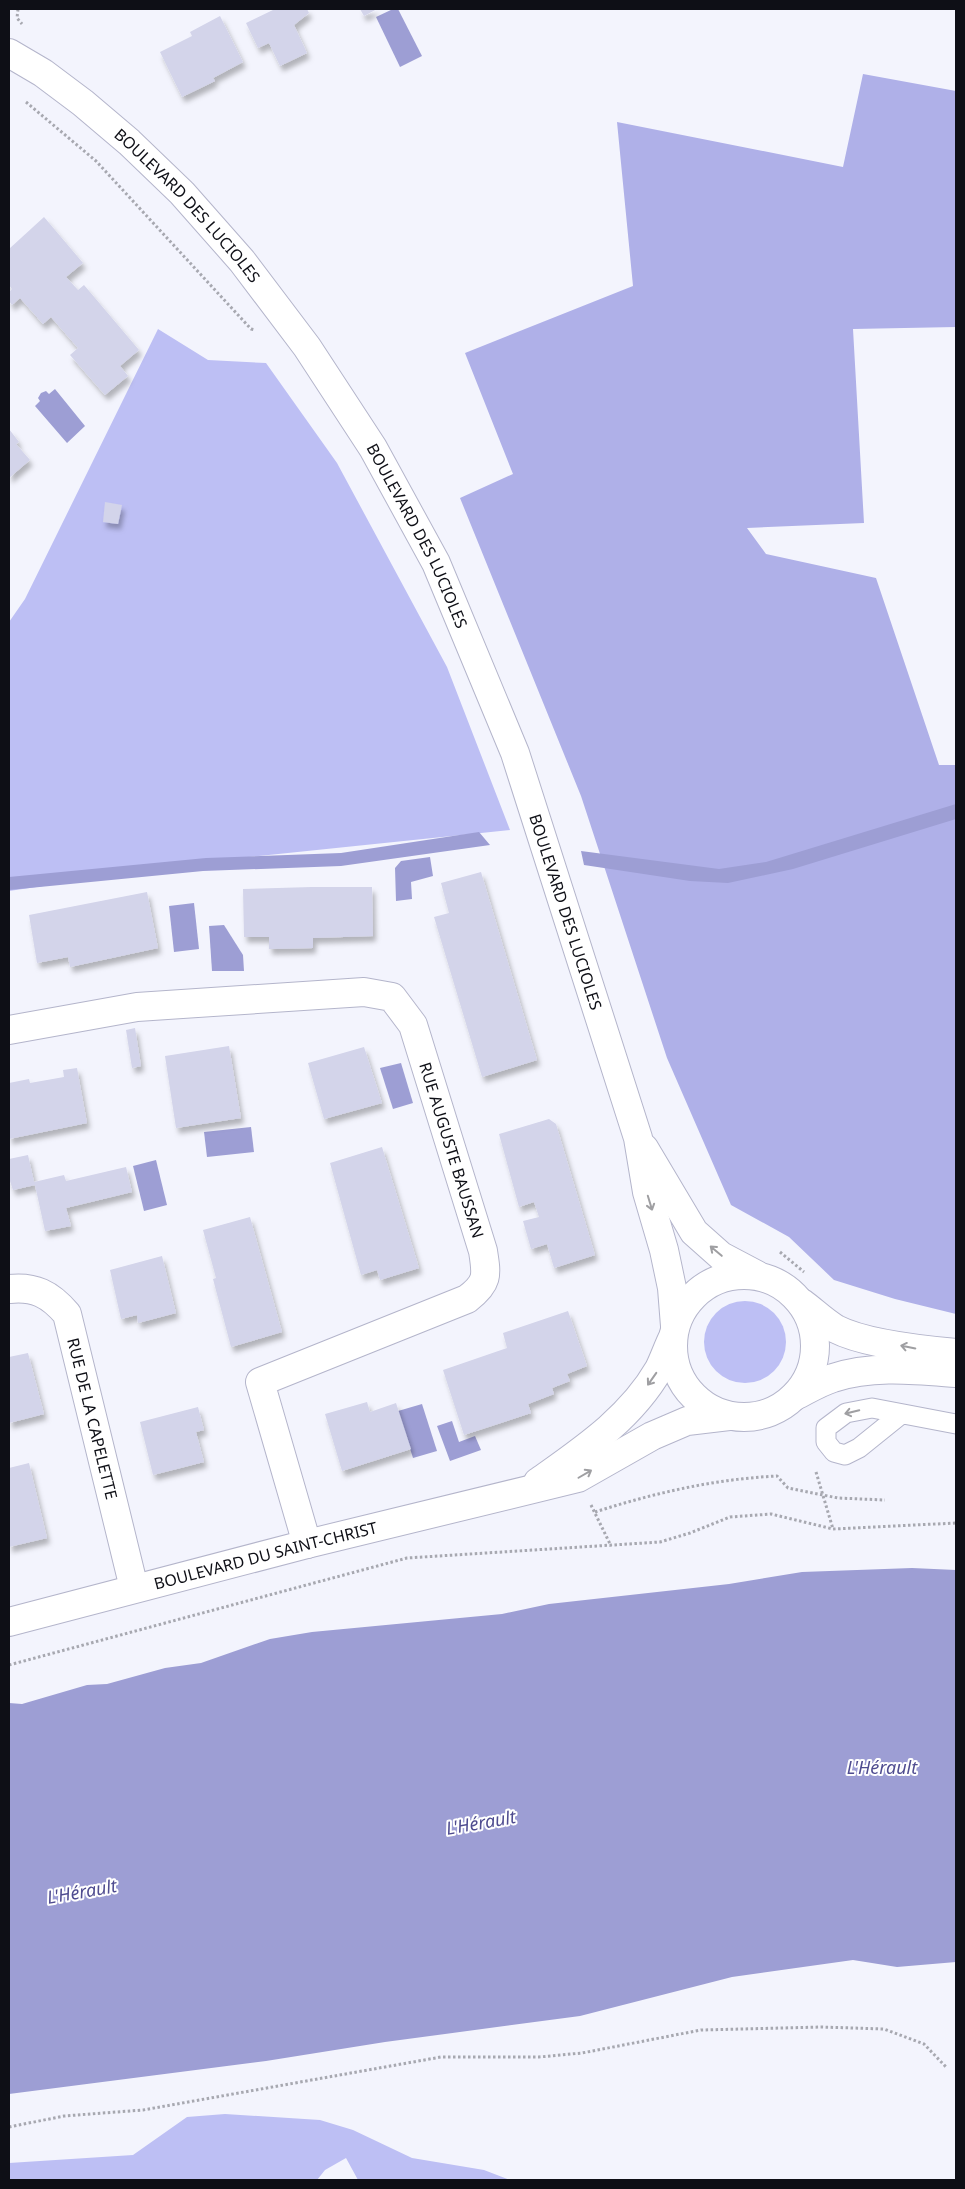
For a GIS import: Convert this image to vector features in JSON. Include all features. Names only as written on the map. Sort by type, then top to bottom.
[{"type":"street","name":"BOULEVARD DES LUCIOLES","points":[[9,53],[43,72],[129,142],[182,194],[242,261],[301,339],[373,448],[436,563],[515,753],[638,1138],[647,1192],[664,1250],[672,1288],[674,1331]]},
{"type":"street","name":"RUE AUGUSTE BAUSSAN","points":[[9,1030],[138,1006],[364,992],[392,998],[413,1024],[483,1251],[486,1271],[482,1288],[467,1299],[260,1382],[307,1544]]},
{"type":"street","name":"BOULEVARD DES LUCIOLES","points":[[638,1138],[694,1232],[721,1256],[758,1276]]},
{"type":"street","points":[[956,1353],[924,1350],[872,1340],[836,1329],[782,1286],[758,1276],[737,1274],[716,1279],[698,1291],[684,1307],[674,1331],[674,1357],[680,1377],[692,1395],[709,1408],[729,1416],[753,1417],[776,1410],[795,1396],[833,1378],[869,1370],[922,1370],[956,1373]]},
{"type":"street","name":"RUE DE LA CAPELETTE","points":[[9,1290],[23,1288],[40,1291],[55,1301],[66,1314],[134,1588]]},
{"type":"street","points":[[795,1396],[809,1375],[815,1351],[812,1326],[802,1303]]},
{"type":"street","name":"BOULEVARD DU SAINT-CHRIST","points":[[522,1493],[603,1434],[634,1404],[659,1369],[674,1331]]},
{"type":"street","name":"BOULEVARD DU SAINT-CHRIST","points":[[9,1622],[307,1544],[578,1478],[661,1432],[687,1421],[729,1416]]},
{"type":"lane","points":[[900,1415],[956,1424]]},
{"type":"path","points":[[23,100],[96,161],[251,329],[263,331]]},
{"type":"path","points":[[595,1512],[696,1486],[740,1478],[777,1476],[788,1488],[838,1498],[885,1500]]},
{"type":"path","points":[[578,1478],[611,1546]]},
{"type":"path","points":[[9,1665],[408,1558],[660,1542],[690,1534],[730,1517],[771,1514],[833,1528],[956,1523]]},
{"type":"path","points":[[9,2127],[64,2116],[143,2110],[441,2057],[539,2057],[582,2053],[701,2030],[821,2027],[884,2028],[924,2044],[947,2068]]},
{"type":"shaded area","points":[[863,74],[956,91],[956,327],[853,329],[864,523],[747,528],[766,554],[876,578],[939,765],[956,765],[956,1314],[895,1299],[834,1280],[789,1237],[731,1205],[667,1058],[581,796],[460,498],[513,474],[465,353],[633,286],[617,122],[843,167]]},
{"type":"shaded area","points":[[158,329],[208,360],[266,363],[337,463],[447,667],[510,830],[230,859],[9,891],[9,622],[25,599]]},
{"type":"shaded area","points":[[745,1301],[761,1304],[774,1313],[783,1326],[786,1342],[783,1358],[774,1371],[761,1380],[745,1383],[729,1380],[716,1371],[707,1358],[704,1342],[707,1326],[716,1313],[729,1304]]},
{"type":"shaded area","points":[[225,2114],[320,2120],[353,2130],[412,2158],[484,2170],[510,2180],[358,2180],[346,2158],[325,2170],[317,2180],[9,2180],[9,2163],[133,2155],[187,2117]]},
{"type":"water","points":[[393,9],[398,9],[422,56],[400,67],[376,17]]},
{"type":"water","points":[[55,389],[85,426],[67,443],[35,406],[40,401],[38,398],[41,393],[46,391],[49,394]]},
{"type":"water","points":[[956,804],[956,819],[793,869],[728,883],[690,881],[584,865],[581,851],[719,869],[766,862]]},
{"type":"water","points":[[479,832],[490,845],[341,866],[203,871],[9,890],[9,877],[206,858],[341,853]]},
{"type":"water","points":[[430,857],[433,876],[411,882],[412,899],[396,901],[395,868],[401,861]]},
{"type":"water","points":[[194,903],[199,949],[174,952],[169,906]]},
{"type":"water","points":[[224,925],[243,955],[244,971],[212,971],[209,926]]},
{"type":"water","points":[[401,1063],[413,1103],[393,1109],[380,1068]]},
{"type":"water","points":[[251,1127],[254,1152],[207,1157],[204,1132]]},
{"type":"water","points":[[156,1160],[167,1205],[144,1211],[133,1166]]},
{"type":"water","points":[[422,1404],[437,1451],[413,1458],[398,1411]]},
{"type":"water","points":[[452,1421],[459,1442],[475,1436],[481,1450],[450,1461],[437,1426]]},
{"type":"water","name":"L'Hérault","points":[[912,1568],[956,1570],[956,1962],[897,1967],[853,1960],[732,1977],[580,2016],[385,2042],[266,2061],[9,2094],[9,1703],[22,1704],[87,1685],[107,1684],[165,1668],[201,1663],[270,1639],[312,1632],[502,1614],[549,1604],[729,1584],[802,1572]]},
{"type":"building","points":[[275,9],[307,9],[309,13],[294,25],[307,53],[280,66],[269,43],[258,48],[246,23]]},
{"type":"building","points":[[360,9],[377,9],[364,16]]},
{"type":"building","points":[[220,16],[243,62],[213,78],[215,81],[182,97],[160,52],[192,36],[190,32]]},
{"type":"building","points":[[44,217],[83,263],[66,277],[78,290],[84,285],[139,350],[120,366],[128,376],[105,395],[70,355],[78,348],[51,317],[43,324],[20,298],[12,305],[9,301],[9,292],[12,289],[9,285],[9,249]]},
{"type":"building","points":[[9,429],[19,442],[16,444],[30,460],[9,478]]},
{"type":"building","points":[[105,502],[122,505],[118,524],[103,522]]},
{"type":"building","points":[[481,872],[537,1060],[482,1077],[434,917],[449,913],[441,883]]},
{"type":"building","points":[[372,887],[373,936],[313,938],[313,948],[269,949],[269,937],[244,937],[243,889]]},
{"type":"building","points":[[147,892],[158,948],[70,967],[68,957],[37,963],[29,915]]},
{"type":"building","points":[[135,1028],[141,1066],[132,1068],[126,1030]]},
{"type":"building","points":[[229,1046],[241,1118],[176,1128],[165,1056]]},
{"type":"building","points":[[364,1047],[382,1103],[324,1119],[308,1063]]},
{"type":"building","points":[[77,1068],[87,1123],[9,1139],[9,1083],[29,1079],[30,1083],[64,1077],[63,1070]]},
{"type":"building","points":[[549,1119],[556,1124],[595,1255],[554,1268],[547,1244],[531,1249],[523,1221],[539,1217],[534,1202],[519,1207],[499,1134]]},
{"type":"building","points":[[382,1147],[419,1268],[380,1280],[377,1270],[361,1275],[330,1163]]},
{"type":"building","points":[[28,1155],[34,1182],[64,1175],[66,1181],[126,1167],[132,1192],[66,1208],[71,1226],[45,1231],[35,1185],[13,1190],[9,1178],[9,1159]]},
{"type":"building","points":[[250,1217],[282,1332],[231,1347],[213,1279],[216,1278],[203,1230]]},
{"type":"building","points":[[162,1256],[176,1313],[138,1323],[137,1315],[121,1319],[110,1270]]},
{"type":"building","points":[[568,1311],[587,1366],[567,1374],[570,1381],[552,1388],[554,1394],[528,1404],[531,1413],[464,1435],[443,1370],[507,1348],[503,1333]]},
{"type":"building","points":[[28,1353],[44,1414],[9,1423],[9,1357]]},
{"type":"building","points":[[367,1402],[370,1412],[396,1403],[411,1449],[342,1471],[325,1414]]},
{"type":"building","points":[[198,1407],[204,1430],[196,1432],[204,1462],[153,1475],[140,1422]]},
{"type":"building","points":[[29,1463],[47,1538],[9,1547],[9,1468]]}]
